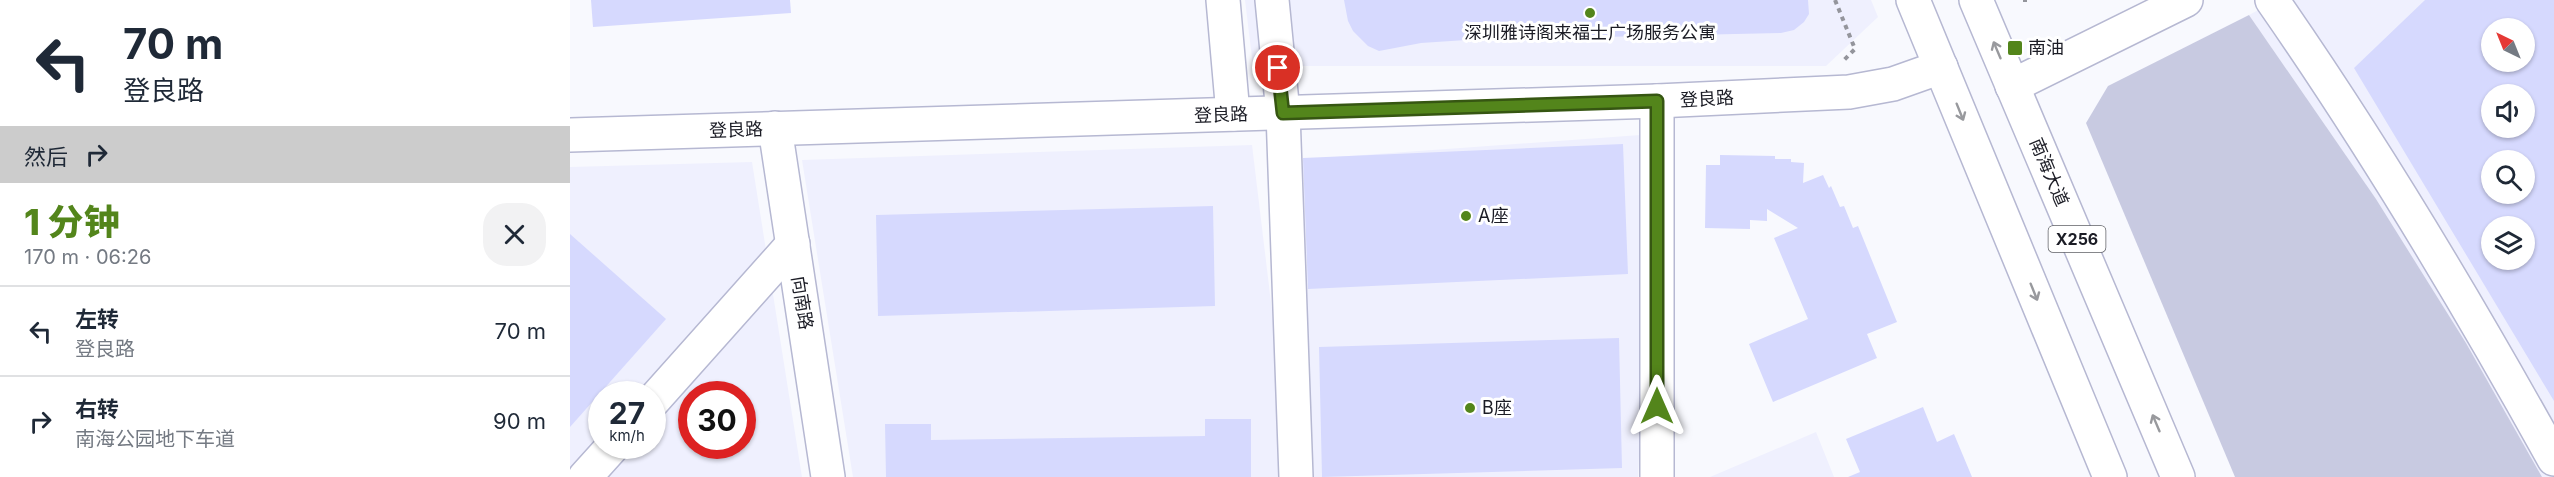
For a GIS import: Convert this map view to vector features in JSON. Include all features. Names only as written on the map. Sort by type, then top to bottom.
[{"type":"main road","points":[[1223,0],[1233,114]]},
{"type":"main road","points":[[1272,0],[1283,113],[1296,477]]},
{"type":"main road","points":[[1913,0],[2110,477]]},
{"type":"main road","name":"南海大道","points":[[1976,0],[2178,477]]},
{"type":"main road","points":[[2012,86],[2186,0]]},
{"type":"main road","points":[[2272,0],[2336,92],[2402,197],[2456,286],[2554,459]]},
{"type":"main road","name":"登良路","points":[[570,135],[1657,101],[1849,92],[1893,84],[1941,66]]},
{"type":"main road","points":[[1657,101],[1658,477]]},
{"type":"main road","name":"向南路","points":[[775,128],[828,477]]},
{"type":"main road","points":[[666,386],[793,244]]},
{"type":"main road","points":[[585,477],[601,459]]},
{"type":"path","points":[[1834,0],[1855,49],[1839,64]]},
{"type":"shaded area","points":[[1245,0],[1871,0],[1878,17],[1826,66],[1253,66]]},
{"type":"shaded area","points":[[2277,0],[2554,0],[2554,477],[2542,477],[2466,343],[2376,199],[2249,15]]},
{"type":"shaded area","points":[[2249,15],[2376,199],[2466,343],[2542,477],[2235,477],[2086,123],[2108,86]]},
{"type":"shaded area","points":[[1654,134],[1638,477],[1311,477],[1294,160]]},
{"type":"shaded area","points":[[1252,145],[1292,477],[853,477],[802,160]]},
{"type":"shaded area","points":[[752,162],[802,477],[570,477],[570,167]]},
{"type":"shaded area","points":[[1816,432],[1834,477],[1710,477]]},
{"type":"building","points":[[591,0],[790,0],[791,13],[593,27]]},
{"type":"building","points":[[1344,0],[1808,0],[1809,14],[1804,22],[1794,30],[1781,33],[1466,40],[1421,43],[1379,51],[1368,46],[1353,31],[1348,21]]},
{"type":"building","points":[[2425,0],[2554,0],[2554,401],[2354,68]]},
{"type":"building","name":"A座","points":[[1623,144],[1628,274],[1308,289],[1303,158]]},
{"type":"building","points":[[1720,155],[1775,156],[1775,159],[1791,159],[1791,162],[1804,163],[1803,183],[1823,175],[1829,188],[1831,186],[1840,207],[1844,206],[1853,228],[1858,226],[1897,322],[1867,334],[1877,358],[1773,402],[1749,344],[1808,319],[1774,238],[1798,228],[1767,209],[1767,221],[1750,220],[1750,229],[1705,228],[1706,165],[1720,165]]},
{"type":"building","points":[[1213,206],[1215,306],[878,316],[876,215]]},
{"type":"building","points":[[570,234],[666,319],[611,381],[588,381],[588,407],[570,427]]},
{"type":"building","name":"B座","points":[[1619,338],[1622,468],[1322,477],[1319,347]]},
{"type":"building","points":[[1923,407],[1937,442],[1954,434],[1972,477],[1848,477],[1860,472],[1846,439]]},
{"type":"building","points":[[1205,419],[1251,419],[1251,477],[886,477],[885,424],[931,424],[931,440],[1205,436]]},
{"type":"place","name":"深圳雅诗阁来福士广场服务公寓","points":[[1590,13]]},
{"type":"place","name":"南油","points":[[2015,48]]},
{"type":"place","name":"A座","points":[[1466,216]]},
{"type":"place","name":"B座","points":[[1470,408]]},
{"type":"route","points":[[1278,68],[1283,113],[1657,101],[1657,406]]}]
